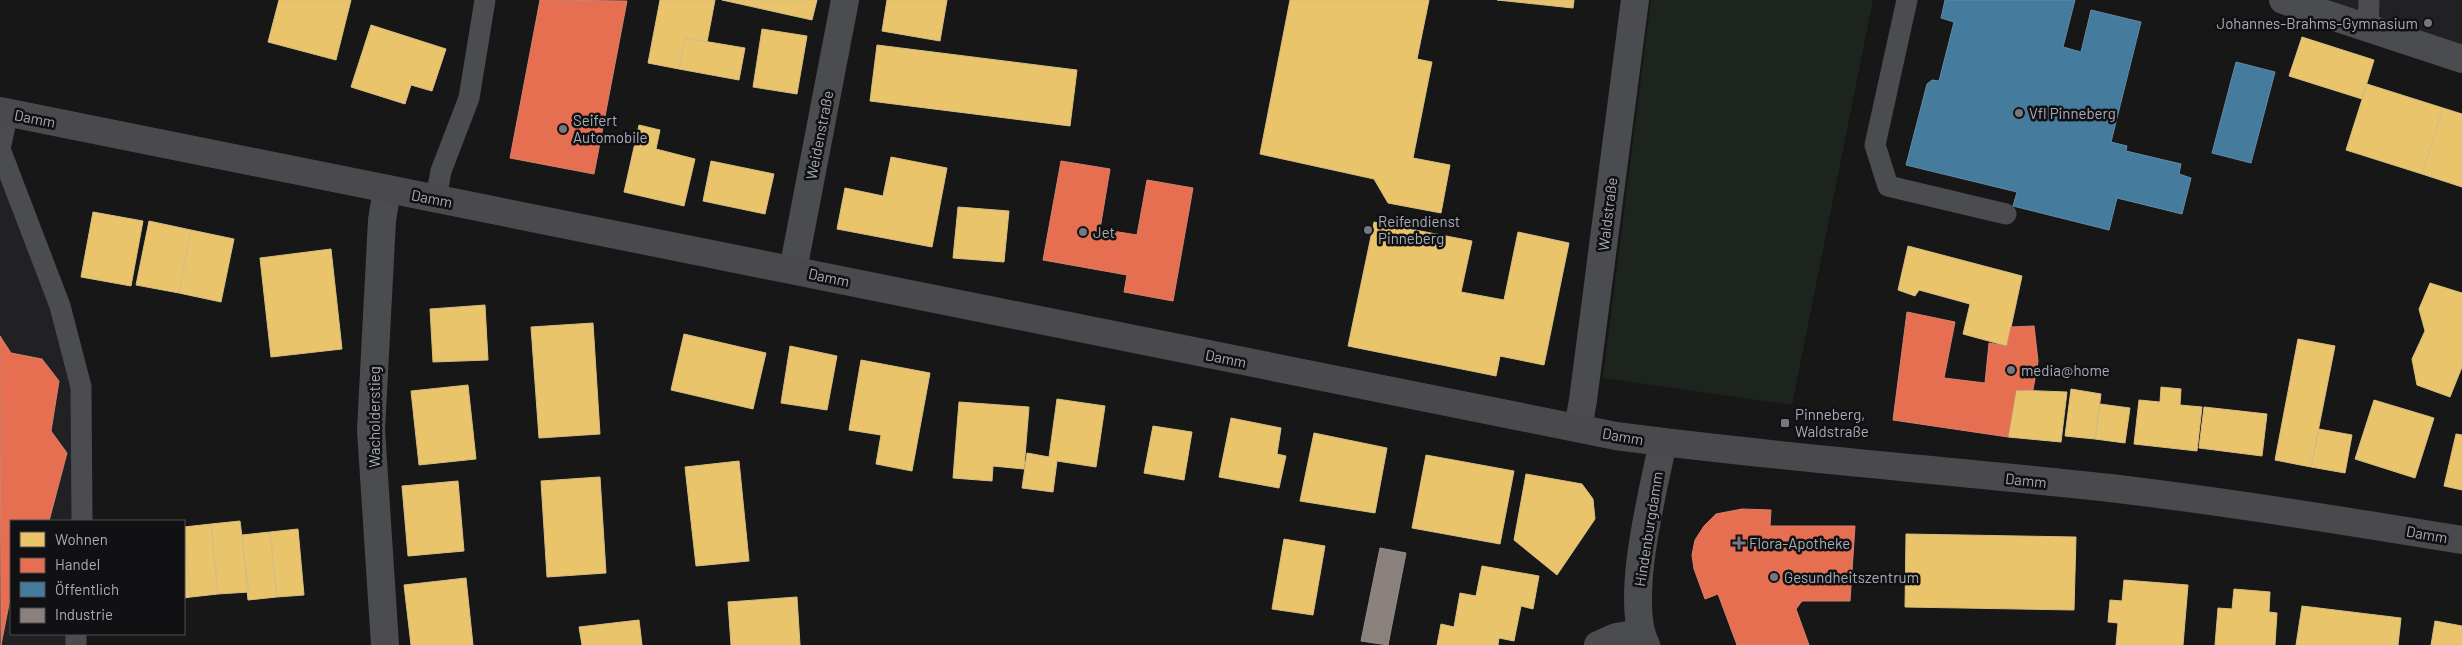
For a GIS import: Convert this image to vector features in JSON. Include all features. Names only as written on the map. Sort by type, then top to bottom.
[{"type":"main road","name":"Damm","points":[[4,111],[1190,352],[1616,436],[2111,488],[2334,518],[2462,540]]},
{"type":"street","name":"Weidenstraße","points":[[793,270],[845,0]]},
{"type":"street","name":"Waldstraße","points":[[1578,428],[1635,0]]},
{"type":"street","points":[[2283,0],[2462,59]]},
{"type":"street","name":"Wacholderstieg","points":[[385,645],[371,430],[382,220],[387,188]]},
{"type":"street","name":"Hindenburgdamm","points":[[1643,639],[1638,587],[1663,442]]},
{"type":"street","points":[[1598,645],[1616,637],[1643,639]]},
{"type":"lane","points":[[436,198],[442,171],[469,98],[485,0]]},
{"type":"lane","points":[[1907,0],[1875,145],[1888,186],[2006,214]]},
{"type":"lane","points":[[2368,27],[2369,0]]},
{"type":"lane","points":[[4,111],[0,149],[60,306],[82,387],[82,520]]},
{"type":"shaded area","points":[[1651,0],[1873,0],[1792,405],[1603,378]]},
{"type":"shaded area","name":"Johannes-Brahms-Gymnasium","points":[[2327,0],[2462,0],[2462,45]]},
{"type":"shaded area","points":[[0,160],[17,163],[36,223],[66,303],[89,520],[10,520],[10,635],[84,635],[83,645],[0,645]]},
{"type":"building: Wohnen","points":[[279,0],[351,0],[336,60],[268,42]]},
{"type":"building: Wohnen","points":[[660,0],[715,0],[707,42],[685,38],[679,69],[648,63]]},
{"type":"building: Wohnen","points":[[722,0],[817,0],[812,20]]},
{"type":"building: Wohnen","points":[[887,0],[947,0],[940,41],[882,31]]},
{"type":"building: Wohnen","points":[[1290,0],[1429,0],[1417,59],[1432,62],[1413,158],[1450,165],[1441,213],[1388,203],[1374,179],[1260,154]]},
{"type":"building: Wohnen","points":[[1497,0],[1574,0],[1573,8]]},
{"type":"building: Wohnen","points":[[371,25],[446,49],[432,91],[411,85],[405,104],[351,87]]},
{"type":"building: Wohnen","points":[[762,29],[807,36],[797,94],[753,87]]},
{"type":"building: Wohnen","points":[[2302,37],[2374,60],[2362,99],[2289,76]]},
{"type":"building: Wohnen","points":[[685,38],[745,48],[739,80],[679,69]]},
{"type":"building: Wohnen","points":[[877,45],[1077,70],[1070,126],[870,101]]},
{"type":"building: Wohnen","points":[[2367,84],[2443,108],[2422,174],[2346,150]]},
{"type":"building: Wohnen","points":[[2443,108],[2462,114],[2462,187],[2422,174]]},
{"type":"building: Wohnen","points":[[639,125],[660,130],[656,149],[695,159],[684,206],[624,192]]},
{"type":"building: Wohnen","points":[[891,157],[947,168],[932,247],[837,229],[845,188],[883,196]]},
{"type":"building: Wohnen","points":[[711,161],[774,174],[765,214],[703,201]]},
{"type":"building: Wohnen","points":[[958,207],[1009,211],[1004,262],[953,258]]},
{"type":"building: Wohnen","points":[[93,212],[143,221],[131,286],[81,277]]},
{"type":"building: Wohnen","points":[[149,221],[191,230],[179,293],[136,285]]},
{"type":"building: Wohnen","points":[[1374,222],[1472,241],[1461,292],[1504,300],[1518,232],[1569,243],[1544,365],[1500,356],[1496,376],[1348,346]]},
{"type":"building: Wohnen","points":[[191,230],[234,239],[221,302],[179,293]]},
{"type":"building: Wohnen","points":[[1908,246],[2022,276],[2007,346],[1963,334],[1970,304],[1919,290],[1915,296],[1898,290]]},
{"type":"building: Wohnen","points":[[331,249],[342,349],[271,357],[260,258]]},
{"type":"building: Wohnen","points":[[2430,283],[2462,293],[2462,367],[2450,397],[2417,385],[2412,359],[2425,331],[2419,309]]},
{"type":"building: Wohnen","points":[[485,305],[488,360],[433,362],[430,309]]},
{"type":"building: Wohnen","points":[[593,323],[600,434],[539,438],[531,327]]},
{"type":"building: Wohnen","points":[[684,334],[766,353],[753,409],[671,390]]},
{"type":"building: Wohnen","points":[[2298,339],[2335,346],[2311,467],[2275,460]]},
{"type":"building: Wohnen","points":[[790,346],[837,356],[827,410],[781,403]]},
{"type":"building: Wohnen","points":[[861,360],[930,373],[912,471],[876,464],[881,435],[849,430]]},
{"type":"building: Wohnen","points":[[468,385],[476,459],[419,465],[411,391]]},
{"type":"building: Wohnen","points":[[2161,387],[2181,389],[2180,405],[2202,407],[2197,451],[2134,444],[2139,400],[2160,402]]},
{"type":"building: Wohnen","points":[[2071,389],[2101,394],[2095,439],[2065,436]]},
{"type":"building: Wohnen","points":[[2016,390],[2067,392],[2061,442],[2008,437]]},
{"type":"building: Wohnen","points":[[1057,399],[1105,406],[1096,467],[1057,461],[1053,492],[1022,488],[1027,453],[1049,457]]},
{"type":"building: Wohnen","points":[[2374,400],[2434,418],[2415,478],[2355,459]]},
{"type":"building: Wohnen","points":[[959,402],[1029,407],[1024,469],[993,466],[992,481],[953,478]]},
{"type":"building: Wohnen","points":[[2100,404],[2130,408],[2125,443],[2095,439]]},
{"type":"building: Wohnen","points":[[2204,407],[2267,414],[2262,456],[2199,448]]},
{"type":"building: Wohnen","points":[[1231,418],[1281,428],[1277,454],[1286,456],[1279,488],[1219,477]]},
{"type":"building: Wohnen","points":[[1153,426],[1192,432],[1184,480],[1144,473]]},
{"type":"building: Wohnen","points":[[2319,429],[2352,435],[2345,473],[2311,467]]},
{"type":"building: Wohnen","points":[[1314,433],[1387,448],[1375,513],[1300,501]]},
{"type":"building: Wohnen","points":[[2456,434],[2462,435],[2462,490],[2444,486]]},
{"type":"building: Wohnen","points":[[1426,455],[1514,471],[1500,544],[1412,528]]},
{"type":"building: Wohnen","points":[[739,461],[749,561],[696,566],[685,467]]},
{"type":"building: Wohnen","points":[[1526,474],[1582,484],[1593,499],[1595,519],[1557,575],[1514,540]]},
{"type":"building: Wohnen","points":[[600,477],[606,573],[547,577],[541,481]]},
{"type":"building: Wohnen","points":[[458,481],[464,551],[408,556],[402,486]]},
{"type":"building: Wohnen","points":[[240,521],[249,592],[218,594],[211,524]]},
{"type":"building: Wohnen","points":[[211,524],[218,594],[191,597],[185,527]]},
{"type":"building: Wohnen","points":[[298,529],[304,595],[277,597],[270,532]]},
{"type":"building: Wohnen","points":[[270,532],[277,597],[248,600],[242,535]]},
{"type":"building: Wohnen","points":[[1906,534],[2076,537],[2074,610],[1905,607]]},
{"type":"building: Wohnen","points":[[185,537],[191,597],[185,598]]},
{"type":"building: Wohnen","points":[[1284,539],[1325,546],[1313,615],[1272,609]]},
{"type":"building: Wohnen","points":[[1482,566],[1539,576],[1533,609],[1521,606],[1514,641],[1499,638],[1498,645],[1437,645],[1441,624],[1454,627],[1460,593],[1476,596]]},
{"type":"building: Wohnen","points":[[466,578],[473,645],[411,645],[404,585]]},
{"type":"building: Wohnen","points":[[2124,580],[2188,585],[2183,645],[2116,645],[2118,623],[2108,622],[2110,600],[2122,601]]},
{"type":"building: Wohnen","points":[[2234,589],[2270,592],[2269,612],[2277,613],[2275,645],[2215,645],[2218,608],[2232,609]]},
{"type":"building: Wohnen","points":[[797,597],[800,645],[731,645],[728,602]]},
{"type":"building: Wohnen","points":[[2302,606],[2401,618],[2398,645],[2296,645]]},
{"type":"building: Wohnen","points":[[639,620],[642,645],[582,645],[579,627]]},
{"type":"building: Wohnen","points":[[2435,621],[2462,626],[2462,645],[2431,645]]},
{"type":"building: Handel","points":[[540,0],[627,1],[594,174],[510,158]]},
{"type":"building: Handel","name":"Jet","points":[[1061,161],[1110,169],[1100,229],[1137,235],[1147,180],[1193,188],[1173,301],[1124,292],[1127,275],[1043,260]]},
{"type":"building: Handel","name":"media@home","points":[[1907,312],[1955,322],[1944,378],[1985,383],[1989,343],[2007,346],[2011,327],[2034,326],[2038,361],[2033,390],[2016,390],[2008,437],[1893,420]]},
{"type":"building: Handel","points":[[0,336],[11,353],[42,359],[59,381],[51,431],[67,453],[49,520],[10,520],[10,599],[1,645]]},
{"type":"building: Handel","name":"Gesundheitszentrum","points":[[1742,509],[1771,510],[1770,526],[1855,526],[1850,601],[1802,601],[1796,609],[1809,645],[1737,645],[1718,594],[1705,599],[1694,569],[1692,555],[1695,540],[1704,526],[1716,514]]},
{"type":"building: Öffentlich","name":"Vfl Pinneberg","points":[[1945,0],[2075,0],[2063,47],[2081,52],[2091,10],[2141,22],[2111,142],[2127,146],[2126,151],[2181,164],[2179,174],[2191,178],[2182,214],[2117,198],[2109,230],[2013,206],[2017,192],[1906,165],[1927,84],[1932,80],[1939,81],[1954,22],[1941,18]]},
{"type":"building: Öffentlich","points":[[2236,62],[2275,72],[2251,163],[2212,153]]},
{"type":"building: Industrie","points":[[1380,548],[1406,553],[1388,645],[1361,641]]},
{"type":"place","name":"Johannes-Brahms-Gymnasium","points":[[2428,23]]},
{"type":"place","name":"Vfl Pinneberg","points":[[2019,113]]},
{"type":"place","name":"Seifert Automobile","points":[[563,129]]},
{"type":"place","name":"Reifendienst Pinneberg","points":[[1368,230]]},
{"type":"place","name":"Jet","points":[[1083,232]]},
{"type":"place","name":"media@home","points":[[2011,370]]},
{"type":"place","name":"Pinneberg, Waldstraße","points":[[1785,423]]},
{"type":"place","name":"Flora-Apotheke","points":[[1739,543]]},
{"type":"place","name":"Gesundheitszentrum","points":[[1774,577]]}]
